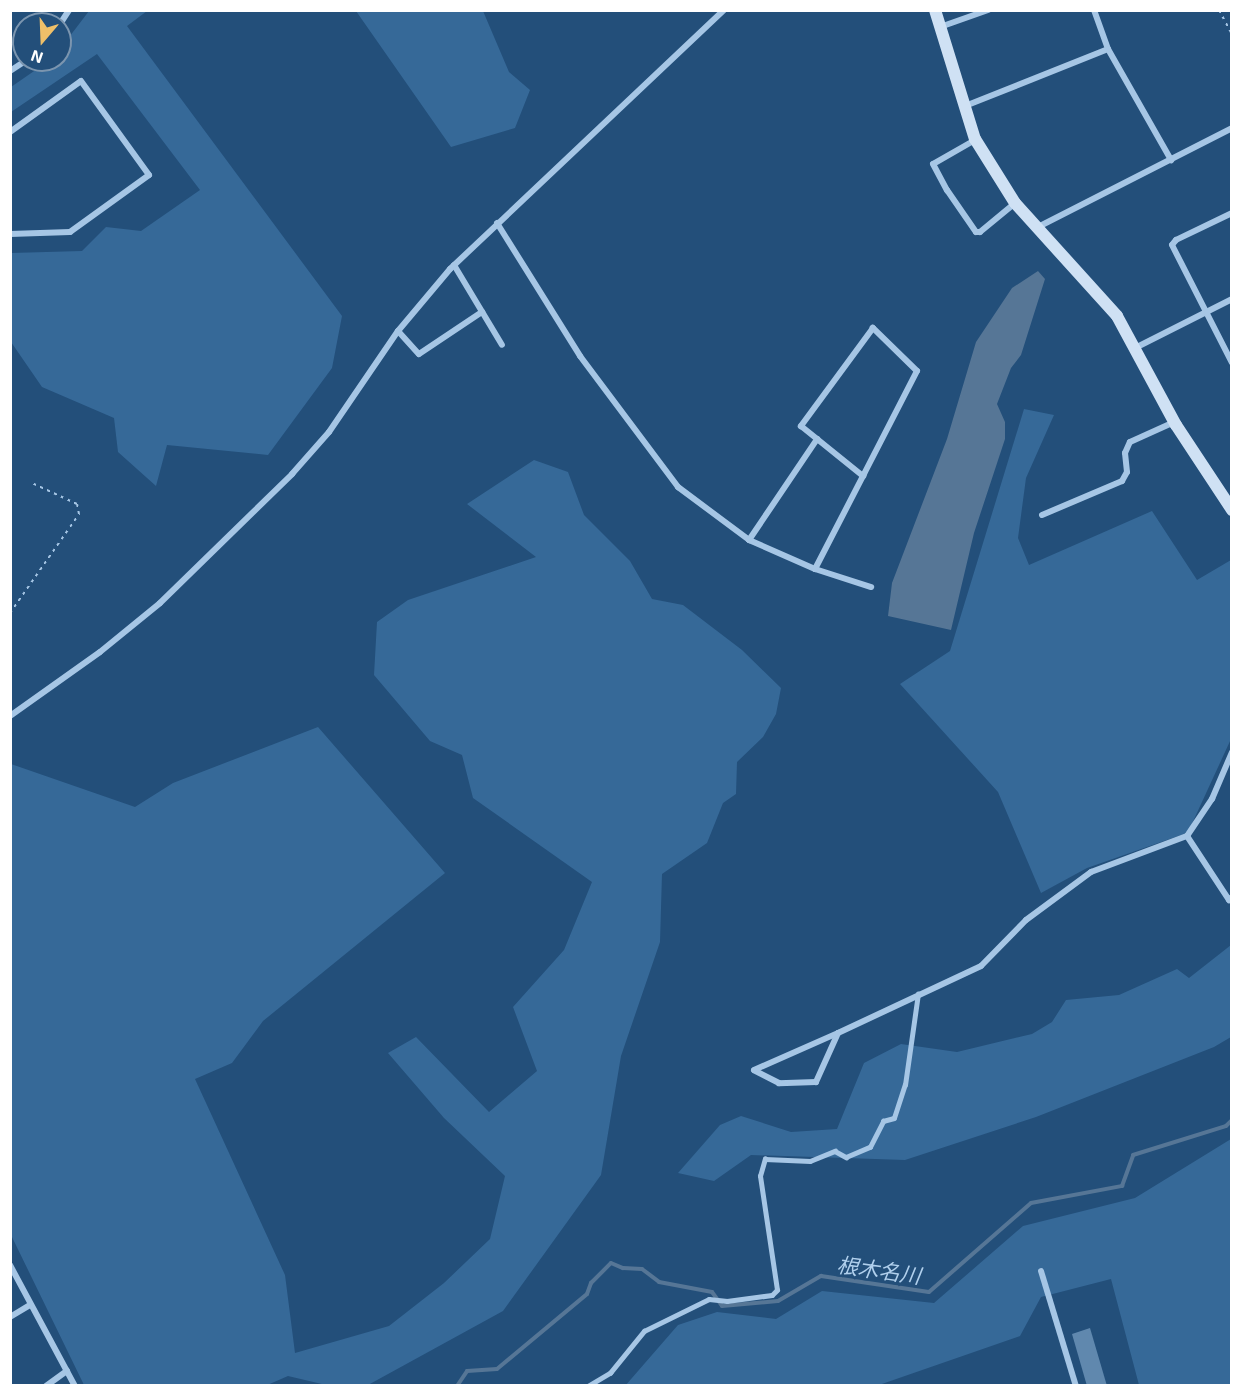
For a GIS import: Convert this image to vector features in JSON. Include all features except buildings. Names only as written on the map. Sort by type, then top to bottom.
[{"type":"street","points":[[10,716],[100,652],[160,603],[284,482],[329,432],[398,331],[454,265],[724,10]]},
{"type":"street","points":[[935,10],[975,140],[1015,203],[1101,294],[1137,347],[1174,422],[1232,510]]},
{"type":"street","points":[[940,27],[988,10]]},
{"type":"street","points":[[1095,10],[1108,49],[1171,160]]},
{"type":"street","points":[[965,106],[1108,49]]},
{"type":"street","points":[[10,132],[81,81],[149,175],[70,232],[10,234]]},
{"type":"street","points":[[1038,227],[1232,128]]},
{"type":"street","points":[[975,140],[933,164],[947,190],[976,232],[980,232],[1015,203]]},
{"type":"street","points":[[1232,213],[1172,245],[1203,313],[1232,363]]},
{"type":"street","points":[[497,223],[580,356],[678,487],[749,540],[815,568],[871,586]]},
{"type":"street","points":[[454,265],[502,345]]},
{"type":"street","points":[[1137,347],[1232,299]]},
{"type":"street","points":[[398,331],[419,354],[482,312]]},
{"type":"street","points":[[815,568],[863,476],[917,371],[873,328],[801,426],[863,476]]},
{"type":"street","points":[[1042,515],[1122,481],[1127,472],[1125,453],[1130,442],[1174,422]]},
{"type":"street","points":[[749,540],[817,439]]},
{"type":"street","points":[[838,1033],[816,1082],[778,1083],[754,1070],[981,966],[1026,920],[1091,872],[1187,836],[1212,799],[1232,752]]},
{"type":"street","points":[[1187,836],[1229,900],[1232,897]]},
{"type":"street","points":[[10,1265],[75,1386]]},
{"type":"street","points":[[1041,1271],[1076,1386]]},
{"type":"street","points":[[10,1317],[30,1305]]},
{"type":"street","points":[[46,1386],[67,1371]]},
{"type":"lane","points":[[588,1386],[610,1372],[644,1331],[709,1299],[727,1301],[772,1295],[777,1290],[760,1176],[765,1159],[810,1161],[834,1151],[846,1157],[860,1154],[878,1136],[883,1121],[894,1118],[905,1085],[918,994]]},
{"type":"path","points":[[1219,10],[1232,34]]},
{"type":"path","points":[[10,613],[79,514],[77,504],[32,483]]},
{"type":"shaded area","points":[[89,11],[147,11],[127,26],[342,316],[332,368],[268,455],[167,445],[156,486],[118,452],[114,418],[42,387],[11,342],[11,253],[82,251],[106,227],[141,231],[200,190],[97,54],[72,71],[72,33]]},
{"type":"shaded area","points":[[356,11],[483,11],[509,72],[530,90],[515,128],[451,147]]},
{"type":"shaded area","points":[[33,72],[70,72],[11,112],[11,87]]},
{"type":"shaded area","points":[[1038,271],[1045,279],[1021,355],[1011,368],[997,404],[1005,422],[1005,439],[974,533],[951,630],[888,616],[892,583],[947,439],[976,342],[1012,288]]},
{"type":"shaded area","points":[[1024,409],[1054,415],[1026,478],[1018,538],[1029,565],[1152,511],[1197,580],[1231,560],[1231,739],[1190,828],[1184,834],[1087,868],[1041,893],[998,792],[900,684],[950,651]]},
{"type":"shaded area","points":[[534,460],[568,472],[584,515],[630,561],[652,599],[683,605],[742,650],[781,688],[776,714],[763,737],[737,762],[736,794],[723,803],[707,843],[662,874],[660,942],[621,1056],[601,1175],[503,1311],[368,1385],[326,1385],[288,1376],[265,1386],[84,1385],[11,1235],[11,764],[135,807],[173,783],[318,727],[445,873],[263,1021],[232,1063],[195,1079],[285,1275],[295,1353],[389,1326],[444,1283],[490,1239],[505,1176],[444,1118],[388,1053],[416,1037],[489,1112],[537,1071],[513,1007],[564,950],[592,882],[473,798],[462,755],[430,741],[374,675],[377,622],[408,600],[536,557],[467,504]]},
{"type":"shaded area","points":[[1231,945],[1231,1037],[1214,1047],[1036,1117],[905,1160],[751,1155],[714,1181],[678,1173],[720,1125],[741,1116],[791,1132],[837,1129],[864,1063],[901,1044],[957,1052],[1032,1034],[1052,1022],[1066,1000],[1119,995],[1177,969],[1189,978]]},
{"type":"shaded area","points":[[1231,1139],[1231,1385],[1139,1385],[1111,1279],[1041,1297],[1020,1336],[879,1385],[625,1386],[678,1325],[717,1312],[776,1319],[822,1291],[934,1303],[1023,1226],[1135,1198]]},
{"type":"waterway","name":"根木名川","points":[[457,1386],[467,1371],[497,1369],[587,1294],[591,1283],[611,1263],[623,1268],[642,1269],[659,1282],[712,1292],[722,1306],[778,1301],[821,1276],[929,1292],[1031,1203],[1122,1186],[1133,1155],[1226,1126],[1232,1120]]}]
